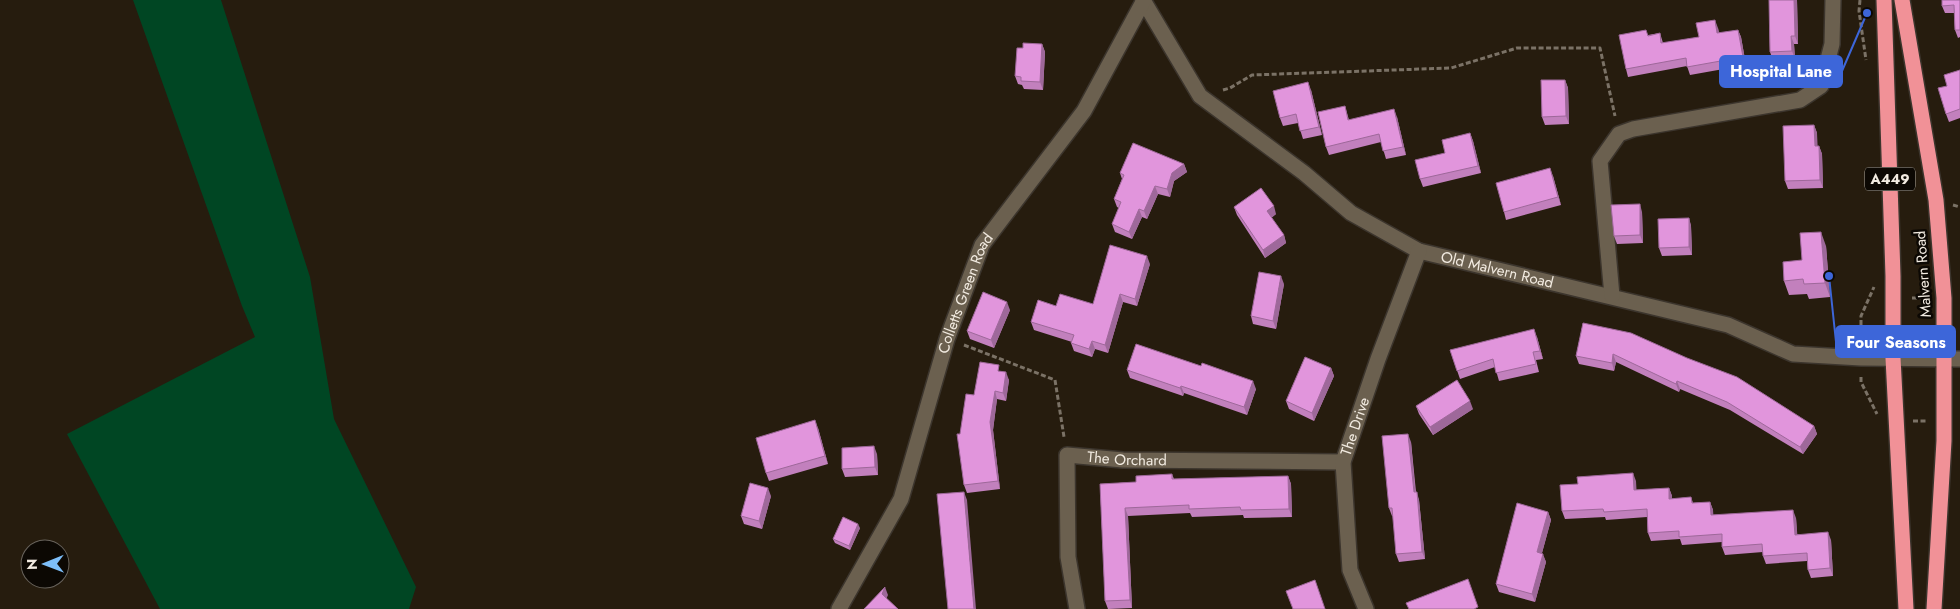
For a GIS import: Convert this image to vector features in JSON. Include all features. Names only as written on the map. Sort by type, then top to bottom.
[{"type":"highway","name":"Malvern Road","points":[[1884,0],[1893,276],[1893,358],[1906,609]]},
{"type":"highway","name":"Malvern Road","points":[[1902,0],[1936,200],[1944,298],[1952,359],[1944,441],[1934,609]]},
{"type":"street","points":[[1612,296],[1600,161],[1619,134],[1633,129],[1800,100],[1821,86],[1832,44],[1833,0]]},
{"type":"street","name":"Old Malvern Road","points":[[1143,1],[1200,96],[1304,173],[1351,213],[1419,251],[1728,325],[1793,354],[1952,359]]},
{"type":"street","name":"Colletts Green Road","points":[[839,609],[901,499],[947,339],[982,245],[1084,111],[1143,1]]},
{"type":"street","name":"The Drive","points":[[1366,609],[1350,570],[1343,462],[1378,359],[1419,251]]},
{"type":"street","name":"The Orchard","points":[[1077,609],[1068,557],[1067,455],[1123,460],[1343,462]]},
{"type":"path","points":[[1200,96],[1230,88],[1252,76],[1451,68],[1517,48],[1600,48],[1619,134]]},
{"type":"path","points":[[947,339],[1055,380],[1067,455]]},
{"type":"green space","points":[[133,0],[221,0],[310,277],[334,419],[416,587],[409,609],[160,609],[67,434],[255,337],[242,306]]},
{"type":"building","points":[[1769,0],[1794,0],[1795,36],[1791,36],[1792,51],[1770,52]]},
{"type":"building","points":[[1942,0],[1960,0],[1960,30],[1955,30],[1954,5],[1942,6]]},
{"type":"building","points":[[1715,20],[1717,33],[1738,30],[1743,57],[1687,67],[1686,58],[1626,69],[1619,35],[1646,30],[1648,36],[1660,33],[1661,43],[1699,37],[1696,23]]},
{"type":"building","points":[[1023,43],[1042,44],[1040,82],[1021,81],[1021,77],[1015,76],[1017,48],[1023,48]]},
{"type":"building","points":[[1960,70],[1960,109],[1946,114],[1938,88],[1947,86],[1944,75]]},
{"type":"building","points":[[1541,80],[1565,80],[1566,116],[1542,117]]},
{"type":"building","points":[[1308,82],[1319,127],[1300,131],[1296,114],[1280,118],[1273,91]]},
{"type":"building","points":[[1345,106],[1348,120],[1394,109],[1403,147],[1383,151],[1379,134],[1326,147],[1318,112]]},
{"type":"building","points":[[1814,125],[1815,146],[1819,146],[1820,180],[1785,181],[1783,126]]},
{"type":"building","points":[[1470,133],[1478,166],[1420,179],[1415,160],[1445,153],[1442,140]]},
{"type":"building","points":[[1133,143],[1184,164],[1172,173],[1167,189],[1155,186],[1144,211],[1139,209],[1129,232],[1112,224],[1121,202],[1114,199],[1124,175],[1120,173]]},
{"type":"building","points":[[1550,168],[1558,197],[1504,212],[1496,183]]},
{"type":"building","points":[[1261,188],[1274,206],[1267,211],[1284,235],[1263,250],[1234,207]]},
{"type":"building","points":[[1640,204],[1640,235],[1614,236],[1611,205]]},
{"type":"building","points":[[1689,218],[1689,247],[1659,248],[1658,219]]},
{"type":"building","points":[[1821,232],[1825,283],[1804,284],[1803,279],[1784,281],[1783,262],[1802,260],[1800,233]]},
{"type":"building","points":[[1110,245],[1147,256],[1135,299],[1120,294],[1105,345],[1092,341],[1089,349],[1071,343],[1074,335],[1031,322],[1038,300],[1056,306],[1060,294],[1093,304]]},
{"type":"building","points":[[1259,272],[1281,276],[1273,321],[1251,316]]},
{"type":"building","points":[[983,292],[1007,302],[991,340],[967,331]]},
{"type":"building","points":[[1583,323],[1631,333],[1687,358],[1737,377],[1814,426],[1800,447],[1727,402],[1677,381],[1676,384],[1613,354],[1612,363],[1576,356]]},
{"type":"building","points":[[1534,329],[1540,351],[1533,352],[1536,364],[1496,373],[1493,359],[1457,371],[1450,350]]},
{"type":"building","points":[[1136,344],[1201,366],[1202,363],[1253,381],[1244,407],[1127,370]]},
{"type":"building","points":[[1305,357],[1331,368],[1312,413],[1286,401]]},
{"type":"building","points":[[980,362],[999,365],[998,371],[1006,372],[1003,393],[995,391],[990,422],[998,481],[964,485],[957,434],[960,434],[966,394],[974,395]]},
{"type":"building","points":[[1457,380],[1470,401],[1430,427],[1416,406]]},
{"type":"building","points":[[815,420],[825,456],[766,473],[756,438]]},
{"type":"building","points":[[1408,434],[1414,492],[1417,492],[1422,552],[1396,554],[1392,508],[1389,508],[1382,436]]},
{"type":"building","points":[[874,446],[875,467],[842,469],[842,448]]},
{"type":"building","points":[[1633,473],[1634,490],[1669,488],[1669,499],[1691,497],[1692,503],[1710,502],[1711,515],[1793,510],[1795,535],[1828,532],[1830,568],[1808,570],[1807,553],[1763,556],[1762,544],[1722,547],[1722,534],[1679,537],[1679,531],[1648,533],[1647,509],[1604,512],[1603,509],[1562,511],[1560,485],[1578,484],[1577,477]]},
{"type":"building","points":[[1172,474],[1172,479],[1288,476],[1289,509],[1241,510],[1240,507],[1189,509],[1189,505],[1125,508],[1130,600],[1105,601],[1100,484],[1136,482],[1136,476]]},
{"type":"building","points":[[750,483],[768,488],[759,521],[741,516]]},
{"type":"building","points":[[964,492],[974,609],[948,609],[937,494]]},
{"type":"building","points":[[1517,503],[1548,512],[1537,552],[1543,554],[1532,594],[1496,584]]},
{"type":"building","points":[[843,517],[858,524],[849,546],[833,539]]},
{"type":"building","points":[[1468,579],[1478,607],[1474,609],[1409,609],[1406,603]]},
{"type":"building","points":[[1315,580],[1325,609],[1293,609],[1286,591]]},
{"type":"building","points":[[885,587],[882,594],[898,609],[864,609]]},
{"type":"place","name":"Hospital Lane","points":[[1867,13]]},
{"type":"place","name":"Four Seasons","points":[[1829,276]]}]
